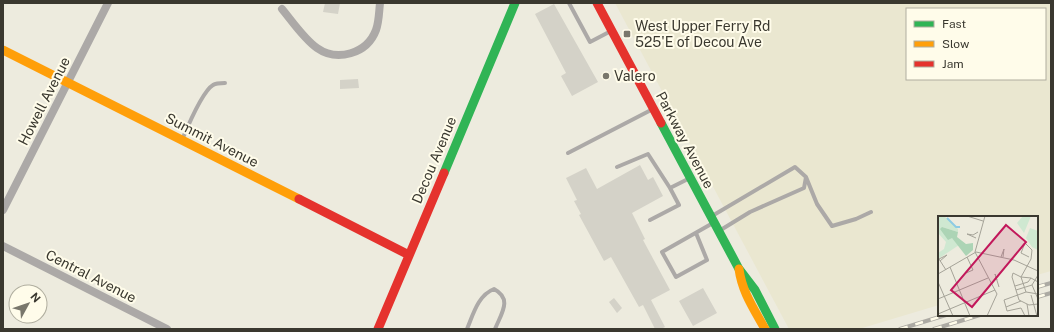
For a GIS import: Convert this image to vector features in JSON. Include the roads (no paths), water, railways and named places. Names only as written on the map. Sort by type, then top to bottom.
[{"type":"street","name":"Howell Avenue","points":[[3,210],[108,3]]},
{"type":"street","points":[[282,9],[316,47],[331,54],[340,55],[358,51],[371,40],[378,23],[380,3]]},
{"type":"street","name":"Decou Avenue","points":[[378,329],[515,3]]},
{"type":"street","name":"Parkway Avenue","points":[[596,3],[739,269],[748,278],[775,329]]},
{"type":"street","name":"Summit Avenue","points":[[3,50],[409,255]]},
{"type":"street","name":"Central Avenue","points":[[3,246],[167,329]]},
{"type":"street","name":"Parkway Avenue","points":[[739,269],[741,283],[744,290],[765,329]]},
{"type":"lane","points":[[568,3],[590,42],[611,31]]},
{"type":"lane","points":[[182,140],[199,104],[208,89],[213,85],[225,83]]},
{"type":"lane","points":[[568,153],[653,109]]},
{"type":"lane","points":[[617,167],[648,154],[670,188],[678,205],[650,220]]},
{"type":"lane","points":[[696,233],[707,260],[676,277],[662,252],[696,233],[714,223],[795,167],[806,177],[817,204],[832,226],[856,219],[871,212]]},
{"type":"lane","points":[[714,223],[750,212],[804,188],[806,177]]},
{"type":"lane","points":[[670,188],[690,178]]},
{"type":"lane","points":[[467,329],[480,301],[488,291],[494,289],[500,292],[504,297],[504,305],[494,329]]},
{"type":"railway","points":[[1038,287],[1051,283]]},
{"type":"railway","points":[[1038,297],[1051,293]]},
{"type":"railway","points":[[900,329],[943,316]]},
{"type":"railway","points":[[934,329],[977,316]]},
{"type":"place","name":"West Upper Ferry Rd 525'E of Decou Ave","points":[[627,34]]},
{"type":"place","name":"Valero","points":[[606,76]]}]
